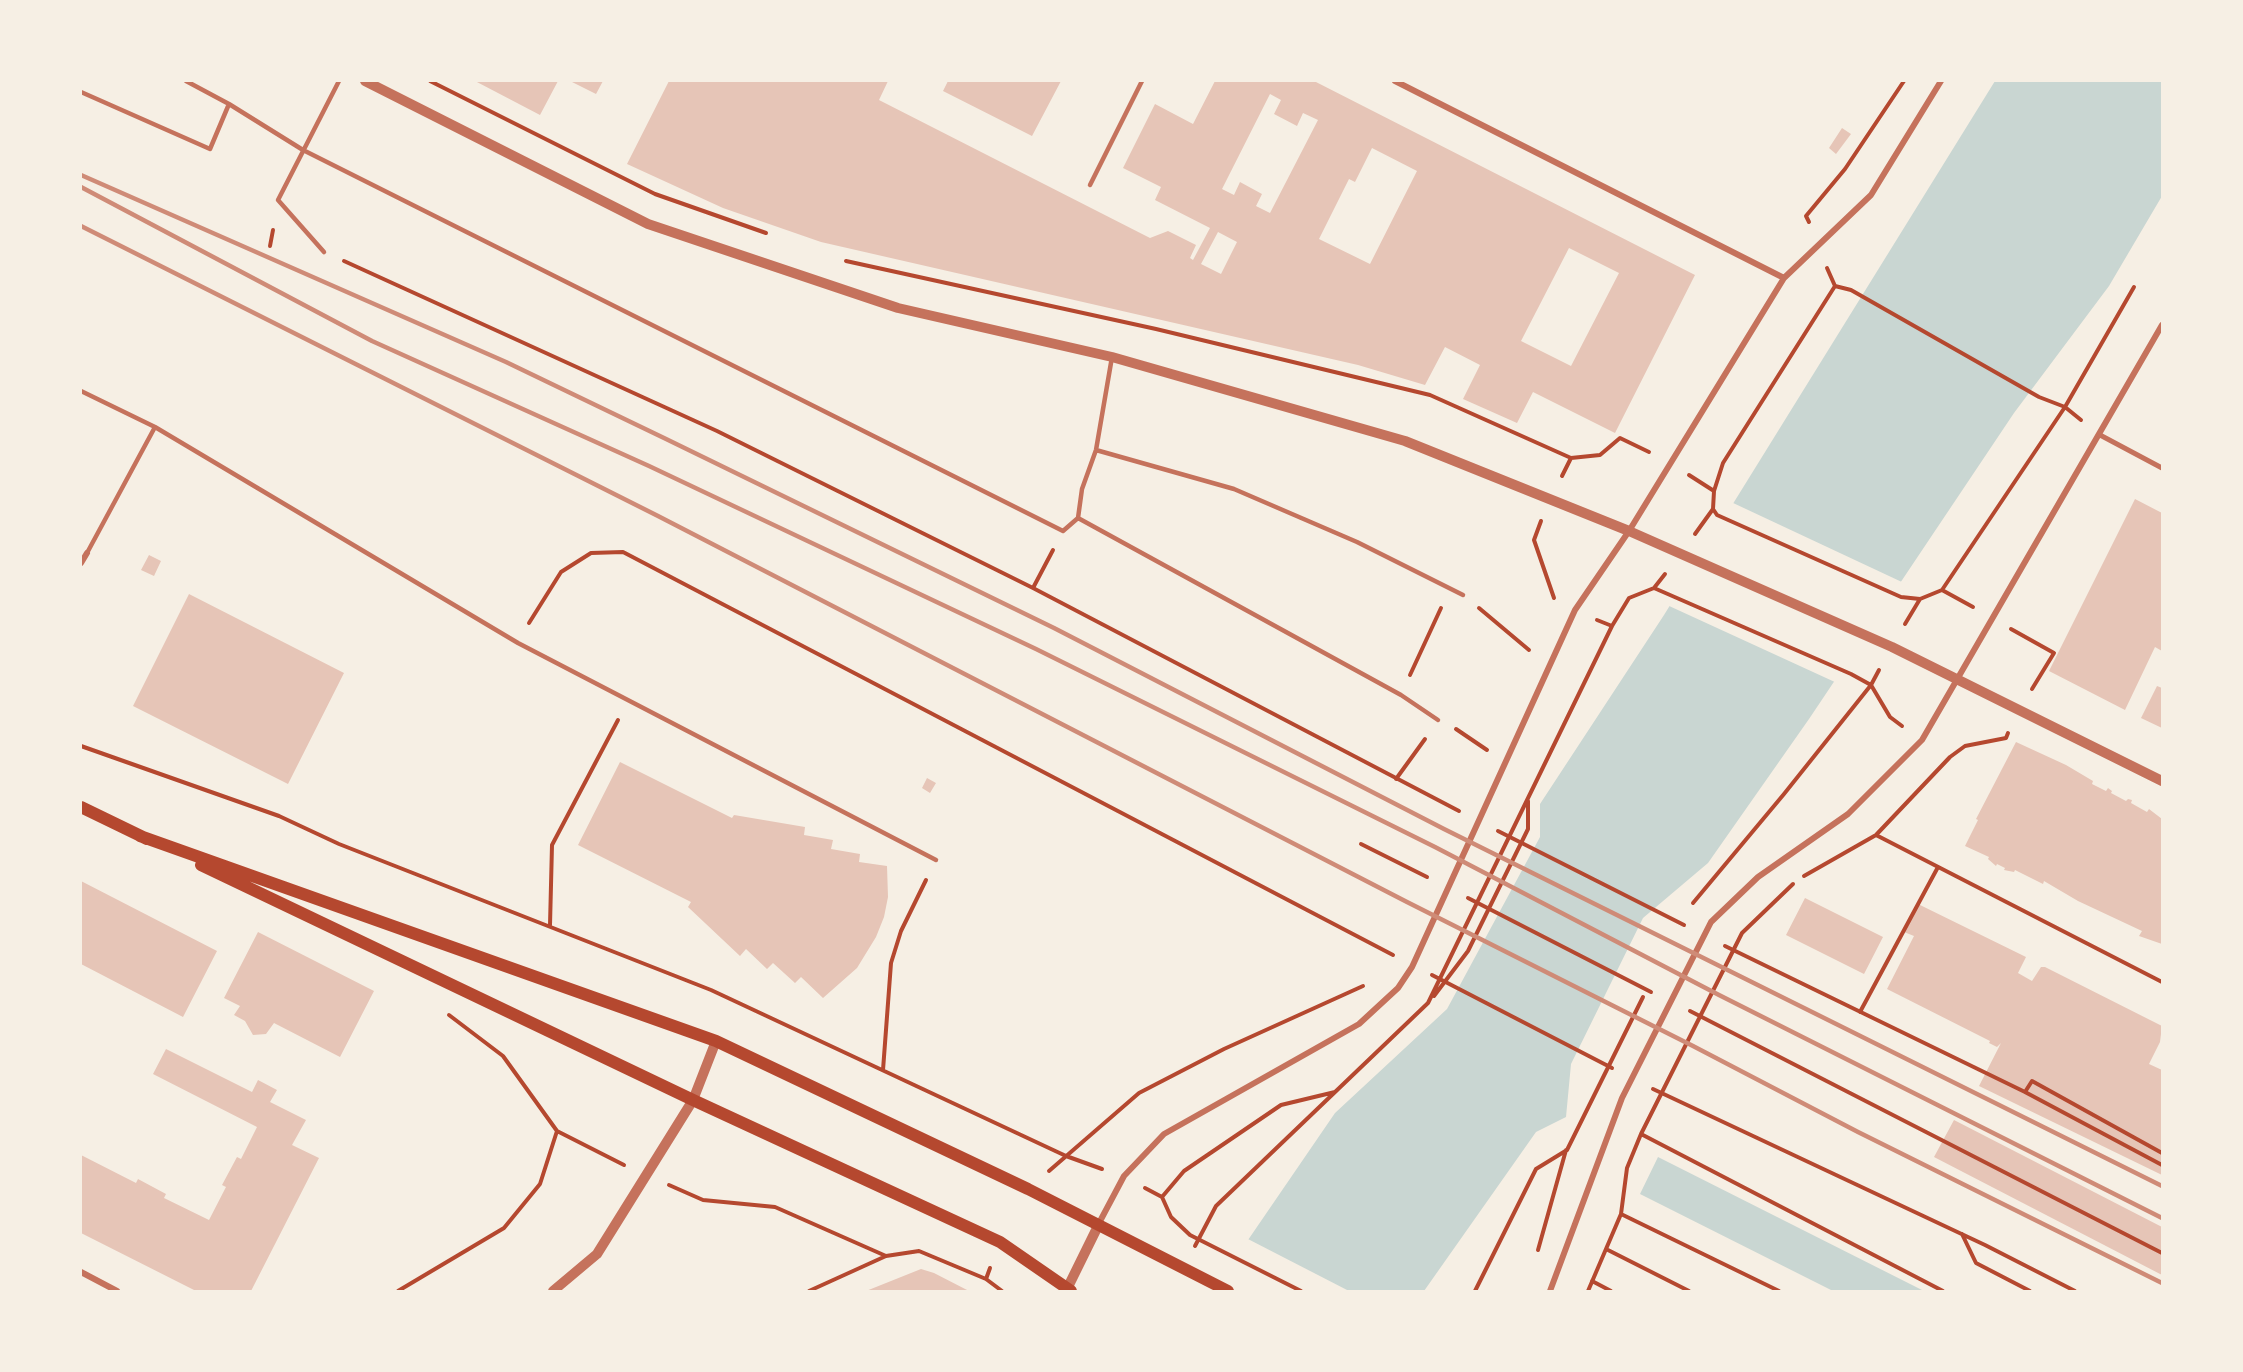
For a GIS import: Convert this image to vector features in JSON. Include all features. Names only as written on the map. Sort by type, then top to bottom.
[{"type":"main road","points":[[81,807],[693,1100],[1000,1242],[1068,1290]]},
{"type":"main road","points":[[140,836],[716,1041],[1028,1189],[1228,1291]]},
{"type":"street","points":[[365,81],[648,224],[898,308],[1112,357],[1405,441],[1629,531],[1874,639],[2162,781]]},
{"type":"street","points":[[1395,81],[1784,278]]},
{"type":"street","points":[[1068,1290],[1124,1176],[1164,1134],[1359,1024],[1398,988],[1412,967],[1575,610],[1629,531],[1784,278],[1871,195],[1941,81]]},
{"type":"street","points":[[1550,1291],[1622,1098],[1712,922],[1758,877],[1848,813],[1922,740],[2162,325]]},
{"type":"street","points":[[2100,435],[2162,468]]},
{"type":"street","points":[[81,563],[87,553]]},
{"type":"street","points":[[553,1291],[597,1254],[693,1100],[716,1041]]},
{"type":"street","points":[[81,1272],[117,1291]]},
{"type":"lane","points":[[186,81],[229,104],[303,150],[1063,531],[1078,518],[1082,489],[1096,450],[1112,357]]},
{"type":"lane","points":[[324,252],[278,200],[339,81]]},
{"type":"lane","points":[[1090,185],[1142,81]]},
{"type":"lane","points":[[81,92],[210,149],[229,104]]},
{"type":"lane","points":[[81,392],[155,427],[518,643],[936,860]]},
{"type":"lane","points":[[87,553],[155,427]]},
{"type":"lane","points":[[1096,450],[1234,489],[1357,542],[1463,595]]},
{"type":"lane","points":[[1078,518],[1401,695],[1438,720]]},
{"type":"path","points":[[430,81],[655,194],[773,236]]},
{"type":"path","points":[[1835,286],[1806,216],[1845,169],[1904,81]]},
{"type":"path","points":[[324,252],[717,430],[1033,588],[1396,779],[1464,812],[1458,820]]},
{"type":"path","points":[[838,259],[1156,329],[1430,395],[1571,458],[1550,499],[1534,540],[1554,597],[1549,608]]},
{"type":"path","points":[[1835,286],[1851,290],[2039,397],[2065,407]]},
{"type":"path","points":[[1428,1003],[1612,626],[1629,598],[1654,588],[1685,556],[1713,509],[1714,491],[1723,463],[1835,286]]},
{"type":"path","points":[[1713,509],[1717,515],[1901,597],[1920,599],[1942,590],[2065,407],[2134,287]]},
{"type":"path","points":[[541,602],[561,572],[591,553],[623,552],[1404,960]]},
{"type":"path","points":[[1033,588],[1039,576]]},
{"type":"path","points":[[1401,695],[1450,588]]},
{"type":"path","points":[[1654,588],[1851,674],[1871,685]]},
{"type":"path","points":[[1588,1291],[1622,1214],[1627,1168],[1641,1134],[1742,933],[1796,881],[1876,836],[1950,757],[1965,746],[2006,738],[2019,710],[2054,653],[1942,590]]},
{"type":"path","points":[[1463,595],[1529,650]]},
{"type":"path","points":[[1526,660],[1534,639]]},
{"type":"path","points":[[550,925],[552,845],[628,701]]},
{"type":"path","points":[[1396,779],[1438,720],[1458,729],[1495,756]]},
{"type":"path","points":[[81,746],[279,816],[339,844],[711,990],[1066,1156],[1124,1176],[1162,1197],[1171,1217],[1190,1235],[1301,1291]]},
{"type":"path","points":[[1191,1253],[1216,1206],[1428,1003],[1468,951],[1528,829],[1528,797]]},
{"type":"path","points":[[1497,831],[1687,927]]},
{"type":"path","points":[[1876,836],[2162,982]]},
{"type":"path","points":[[1361,844],[1432,880]]},
{"type":"path","points":[[883,1070],[891,963],[901,931],[936,860]]},
{"type":"path","points":[[1860,1012],[1938,867]]},
{"type":"path","points":[[1426,883],[1432,873]]},
{"type":"path","points":[[1464,896],[1654,993]]},
{"type":"path","points":[[1719,943],[2025,1092],[2162,1165]]},
{"type":"path","points":[[1390,957],[1395,946]]},
{"type":"path","points":[[1425,971],[1615,1070]]},
{"type":"path","points":[[1028,1189],[1139,1093],[1224,1049],[1330,1003],[1369,983]]},
{"type":"path","points":[[1685,1009],[2162,1253]]},
{"type":"path","points":[[2025,1092],[2031,1081],[2162,1153]]},
{"type":"path","points":[[1647,1086],[1962,1234],[2075,1291]]},
{"type":"path","points":[[1162,1197],[1184,1171],[1281,1105],[1335,1092]]},
{"type":"path","points":[[398,1291],[504,1228],[540,1184],[557,1131],[647,1176],[703,1200],[775,1207],[886,1256]]},
{"type":"path","points":[[1641,1134],[1943,1291]]},
{"type":"path","points":[[1535,1258],[1567,1150]]},
{"type":"path","points":[[1622,1214],[1779,1291]]},
{"type":"path","points":[[1962,1234],[1976,1263],[2030,1291]]},
{"type":"path","points":[[986,1279],[1000,1242]]},
{"type":"path","points":[[1606,1249],[1689,1291]]},
{"type":"path","points":[[809,1291],[886,1256],[919,1251],[986,1279],[1002,1291]]},
{"type":"path","points":[[1592,1281],[1611,1291]]},
{"type":"shaded area","points":[[1995,81],[2162,81],[2162,196],[2109,286],[2014,413],[1809,719],[1708,863],[1643,918],[1571,1064],[1566,1117],[1536,1132],[1424,1291],[1217,1291],[1248,1240],[1335,1113],[1447,1009],[1540,837],[1540,804],[1664,615]]},
{"type":"shaded area","points":[[1658,1157],[1924,1291],[1833,1291],[1640,1194]]},
{"type":"pier","points":[[1731,502],[1904,583],[1837,683],[1667,605]]},
{"type":"pier","points":[[1246,1238],[1349,1291],[1214,1291]]},
{"type":"building","points":[[475,81],[558,81],[540,115]]},
{"type":"building","points":[[570,81],[603,81],[596,94]]},
{"type":"building","points":[[669,81],[888,81],[879,100],[1150,238],[1168,231],[1196,245],[1190,258],[1193,260],[1210,228],[1155,200],[1161,187],[1123,168],[1155,104],[1193,124],[1215,81],[1314,81],[1695,275],[1615,433],[1533,392],[1517,423],[1463,399],[1480,365],[1445,347],[1425,385],[1358,365],[821,242],[723,208],[627,164]],"holes":[[[1270,94],[1281,100],[1274,114],[1297,126],[1303,113],[1318,120],[1270,213],[1256,206],[1262,194],[1240,182],[1234,195],[1222,189]],[[1372,148],[1417,171],[1370,264],[1319,239],[1349,179],[1355,182]],[[1218,232],[1237,242],[1221,274],[1201,264]],[[1569,248],[1619,273],[1571,366],[1521,341]]]},
{"type":"building","points":[[948,81],[1061,81],[1032,136],[943,91]]},
{"type":"building","points":[[1842,128],[1851,134],[1836,154],[1829,148]]},
{"type":"building","points":[[2135,499],[2162,513],[2162,651],[2155,647],[2125,710],[2049,671]]},
{"type":"building","points":[[149,555],[161,561],[154,576],[141,570]]},
{"type":"building","points":[[189,594],[344,673],[288,784],[133,706]]},
{"type":"building","points":[[2157,686],[2162,688],[2162,728],[2141,718]]},
{"type":"building","points":[[2016,742],[2066,765],[2093,781],[2092,784],[2106,791],[2108,788],[2112,791],[2111,793],[2126,801],[2132,800],[2131,803],[2147,812],[2149,809],[2162,819],[2162,944],[2139,936],[2142,931],[2078,901],[2044,881],[2043,884],[2015,870],[2014,872],[2004,870],[2005,868],[1997,864],[1996,866],[1988,859],[1989,857],[1965,846],[1978,820],[1976,819]]},
{"type":"building","points":[[620,762],[732,818],[734,815],[805,827],[804,835],[833,840],[831,849],[860,854],[859,862],[887,866],[888,897],[884,917],[876,937],[857,968],[823,998],[801,977],[795,983],[773,963],[767,969],[746,949],[740,956],[688,907],[691,902],[578,845]]},
{"type":"building","points":[[927,778],[936,783],[930,793],[922,788]]},
{"type":"building","points":[[81,881],[217,951],[183,1017],[81,964]]},
{"type":"building","points":[[1805,898],[1883,937],[1864,974],[1786,935]]},
{"type":"building","points":[[1918,904],[2026,957],[2018,973],[2032,981],[2041,967],[2045,967],[2162,1026],[2160,1042],[2149,1064],[2162,1070],[2162,1175],[1979,1086],[2001,1043],[1997,1047],[1989,1043],[1990,1041],[1887,989],[1914,936],[1904,932]]},
{"type":"building","points":[[258,932],[374,991],[340,1057],[274,1023],[266,1034],[253,1035],[245,1021],[234,1015],[240,1006],[224,998]]},
{"type":"building","points":[[166,1049],[252,1092],[258,1080],[277,1090],[270,1102],[306,1120],[292,1145],[319,1158],[251,1291],[196,1291],[81,1233],[81,1155],[136,1183],[138,1179],[166,1194],[164,1198],[209,1220],[226,1187],[222,1185],[237,1157],[241,1159],[257,1127],[153,1074]]},
{"type":"building","points":[[1954,1120],[2162,1227],[2162,1275],[1934,1157]]},
{"type":"building","points":[[921,1269],[969,1291],[866,1291]]},
{"type":"railway","points":[[81,175],[506,362],[664,438],[1054,628],[1444,829],[2162,1186]]},
{"type":"railway","points":[[81,187],[372,341],[649,466],[1036,649],[1435,847],[1719,995],[2162,1218]]},
{"type":"railway","points":[[81,226],[658,516],[1858,1132],[2162,1283]]}]
